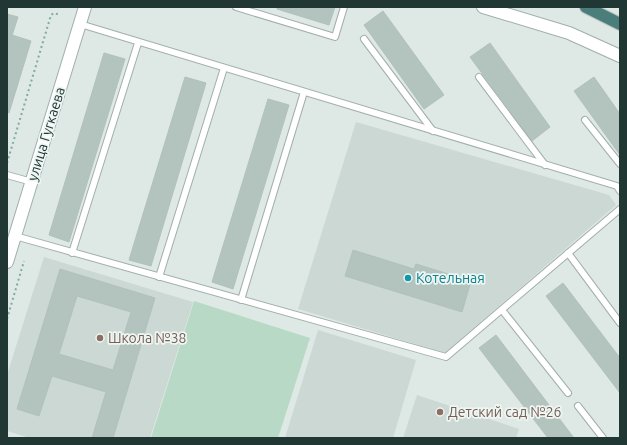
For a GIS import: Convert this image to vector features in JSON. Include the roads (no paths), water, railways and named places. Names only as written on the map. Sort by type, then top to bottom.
[{"type":"highway","points":[[586,7],[620,24]]},
{"type":"street","name":"улица Гугкаева","points":[[7,262],[11,243],[32,182],[85,7]]},
{"type":"street","points":[[483,7],[569,33],[620,56]]},
{"type":"lane","points":[[236,7],[335,37],[344,7]]},
{"type":"lane","points":[[80,24],[617,186],[620,191]]},
{"type":"lane","points":[[364,39],[433,131]]},
{"type":"lane","points":[[72,253],[138,42]]},
{"type":"lane","points":[[159,277],[224,68]]},
{"type":"lane","points":[[479,77],[545,165]]},
{"type":"lane","points":[[241,300],[304,92]]},
{"type":"lane","points":[[585,120],[620,164]]},
{"type":"lane","points":[[7,175],[32,182]]},
{"type":"lane","points":[[11,243],[72,253],[446,357],[620,209]]},
{"type":"lane","points":[[568,253],[620,323]]},
{"type":"lane","points":[[502,310],[568,393]]},
{"type":"lane","points":[[578,406],[603,438]]},
{"type":"place","name":"Котельная","points":[[408,278]]},
{"type":"place","name":"Школа №38","points":[[100,338]]},
{"type":"place","name":"Детский сад №26","points":[[440,412]]}]
